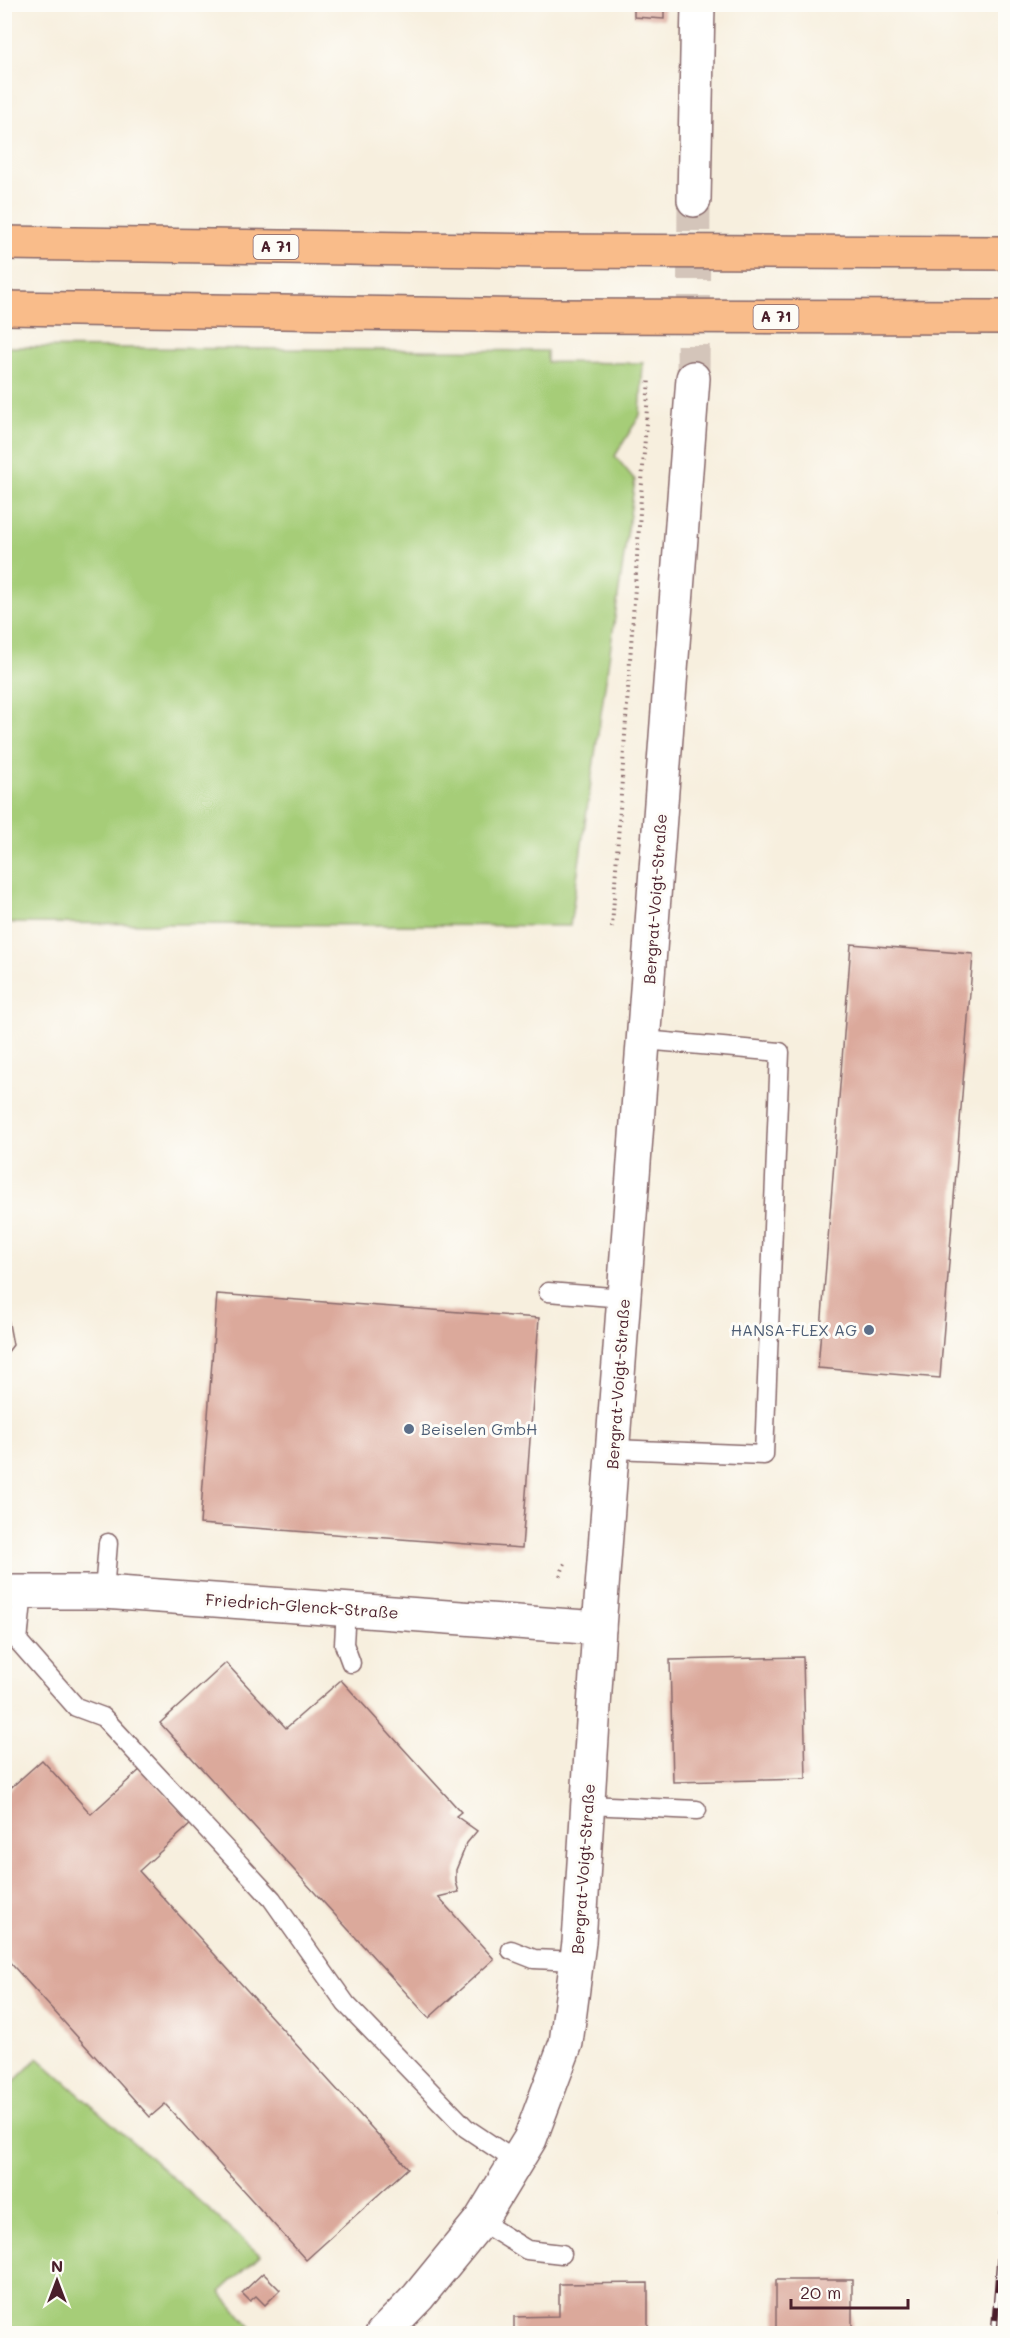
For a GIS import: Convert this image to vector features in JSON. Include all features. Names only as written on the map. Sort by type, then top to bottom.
[{"type":"highway","name":"A 71","points":[[4,243],[547,251],[1005,253]]},
{"type":"highway","name":"A 71","points":[[4,308],[547,316],[1005,317]]},
{"type":"street","points":[[694,200],[698,4]]},
{"type":"street","name":"Bergrat-Voigt-Straße","points":[[382,2334],[418,2298],[480,2221],[530,2139],[566,2043],[576,1961],[588,1804],[599,1628],[693,378]]},
{"type":"street","name":"Friedrich-Glenck-Straße","points":[[14,1591],[104,1592],[599,1628]]},
{"type":"lane","points":[[613,1449],[764,1455],[780,1052],[644,1040]]},
{"type":"lane","points":[[548,1292],[624,1298]]},
{"type":"lane","points":[[104,1592],[108,1543]]},
{"type":"lane","points":[[14,1591],[18,1641],[40,1667],[76,1707],[103,1717],[264,1890],[346,2004],[466,2128],[517,2162]]},
{"type":"lane","points":[[346,1610],[344,1644],[351,1664]]},
{"type":"lane","points":[[588,1804],[697,1810]]},
{"type":"lane","points":[[512,1950],[534,1959],[576,1961]]},
{"type":"lane","points":[[480,2221],[527,2250],[562,2254]]},
{"type":"path","points":[[611,935],[649,378]]},
{"type":"path","points":[[560,1576],[567,1557]]},
{"type":"green space","points":[[5,347],[547,351],[547,362],[643,363],[640,415],[615,456],[635,480],[570,926],[5,923]]},
{"type":"green space","points":[[38,2058],[260,2255],[220,2292],[256,2333],[5,2333],[5,2090]]},
{"type":"building","points":[[634,4],[664,4],[664,19],[634,17]]},
{"type":"building","points":[[851,944],[973,954],[940,1378],[818,1368]]},
{"type":"building","points":[[217,1294],[539,1318],[522,1548],[200,1524]]},
{"type":"building","points":[[4,1297],[13,1345],[4,1357]]},
{"type":"building","points":[[803,1657],[806,1779],[673,1782],[670,1660]]},
{"type":"building","points":[[226,1663],[286,1728],[341,1680],[461,1812],[456,1816],[477,1831],[467,1843],[456,1870],[459,1892],[438,1897],[494,1959],[429,2018],[160,1723]]},
{"type":"building","points":[[42,1760],[91,1814],[142,1768],[192,1823],[139,1871],[408,2168],[306,2260],[165,2104],[150,2117],[5,1957],[5,1793]]},
{"type":"building","points":[[263,2273],[280,2290],[265,2305],[256,2296],[250,2301],[242,2293]]},
{"type":"building","points":[[776,2280],[852,2280],[852,2334],[776,2334]]},
{"type":"building","points":[[648,2283],[648,2334],[514,2334],[514,2317],[559,2316],[559,2284]]},
{"type":"tunnel","points":[[693,378],[694,200]]},
{"type":"railway","points":[[994,2334],[1006,2178]]},
{"type":"place","name":"HANSA-FLEX AG","points":[[869,1330]]},
{"type":"place","name":"Beiselen GmbH","points":[[409,1429]]}]
